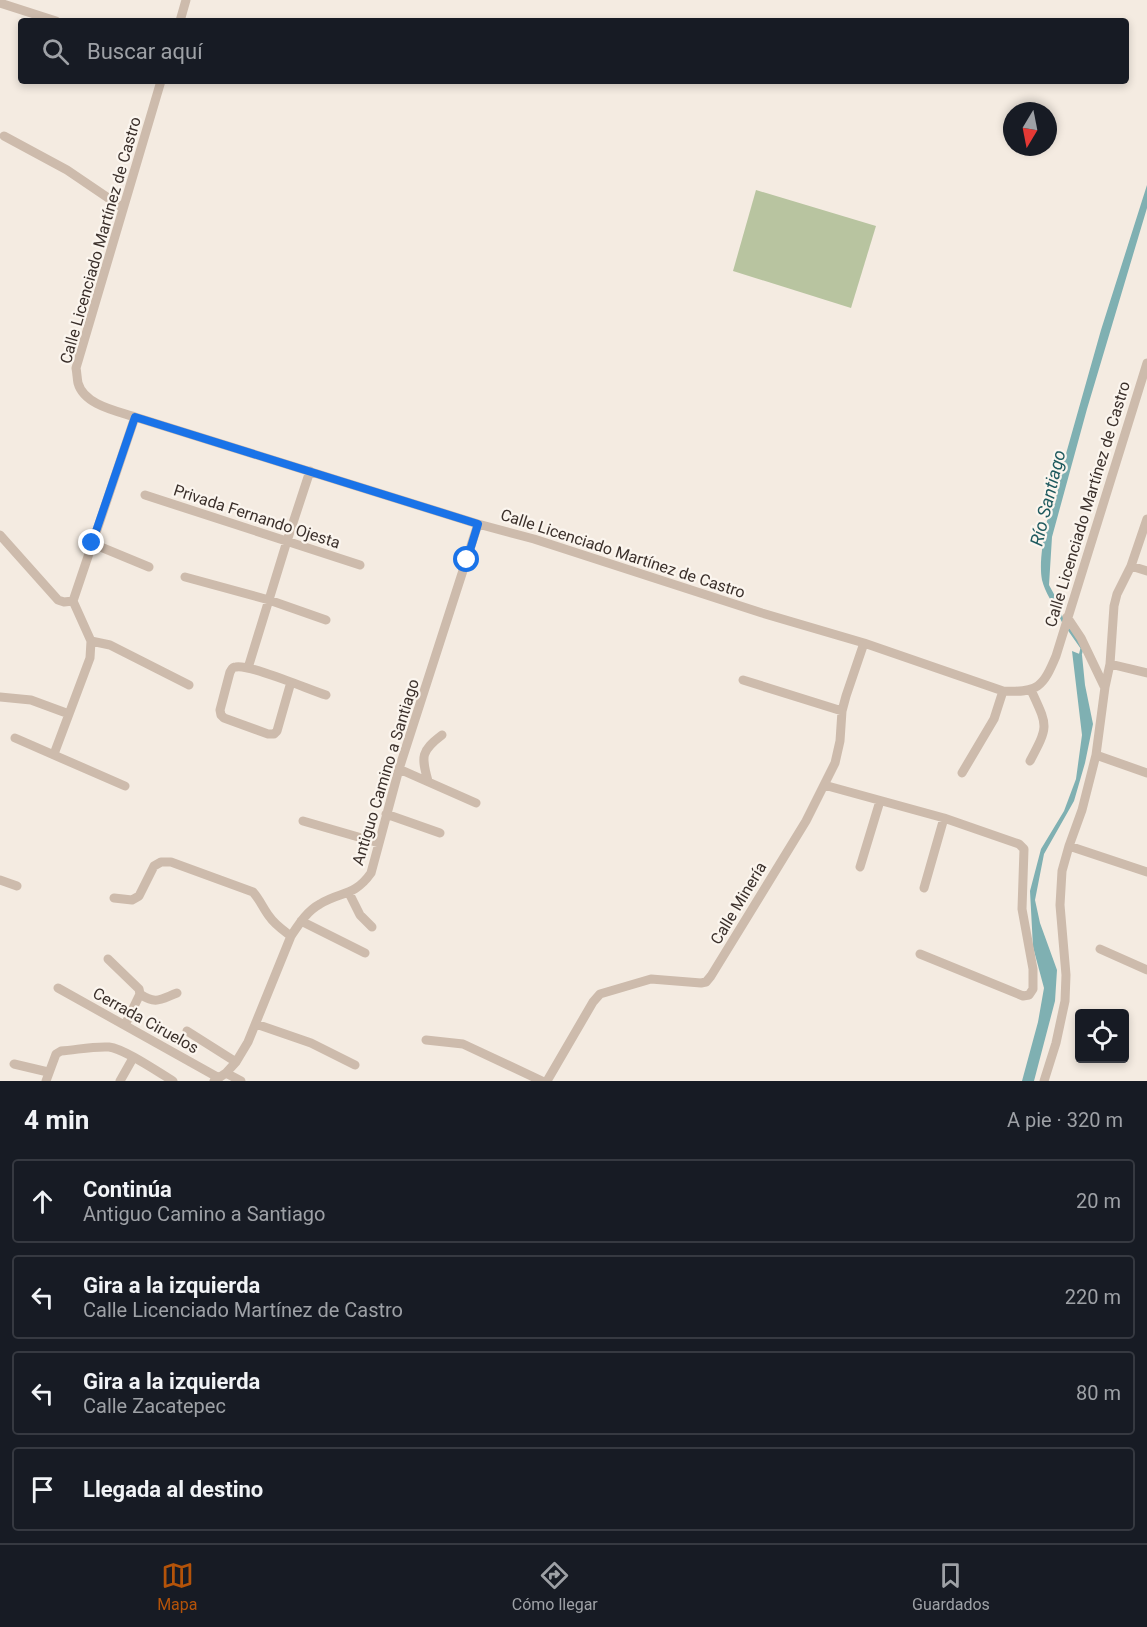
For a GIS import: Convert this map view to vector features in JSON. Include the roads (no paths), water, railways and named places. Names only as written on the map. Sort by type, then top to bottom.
[{"type":"street","points":[[181,18],[186,0]]},
{"type":"street","points":[[0,3],[47,18]]},
{"type":"street","name":"Calle Licenciado Martínez de Castro","points":[[160,84],[76,368],[81,391],[89,398],[135,417],[864,643],[1003,691],[1020,692],[1032,690],[1041,685],[1056,656],[1147,363]]},
{"type":"street","points":[[4,136],[67,170],[123,208]]},
{"type":"street","points":[[54,754],[90,658],[91,641],[73,601],[135,417]]},
{"type":"street","points":[[248,668],[310,471]]},
{"type":"street","name":"Privada Fernando Ojesta","points":[[145,495],[360,565]]},
{"type":"street","points":[[1044,1081],[1056,1043],[1065,1001],[1066,975],[1060,905],[1062,871],[1082,810],[1096,755],[1110,664],[1114,606],[1147,519]]},
{"type":"street","name":"Antiguo Camino a Santiago","points":[[220,1077],[236,1062],[256,1024],[291,936],[301,921],[320,903],[349,893],[365,882],[371,873],[399,769],[478,524]]},
{"type":"street","points":[[0,535],[58,600],[73,601]]},
{"type":"street","points":[[92,543],[149,567]]},
{"type":"street","points":[[1131,566],[1147,571]]},
{"type":"street","points":[[185,577],[269,600],[326,620]]},
{"type":"street","points":[[1066,619],[1081,638],[1105,687]]},
{"type":"street","points":[[91,641],[110,645],[189,685]]},
{"type":"street","name":"Calle Minería","points":[[547,1081],[592,1002],[600,994],[651,979],[701,983],[706,982],[711,976],[806,821],[835,763],[840,741],[842,711],[864,643]]},
{"type":"street","points":[[1110,664],[1147,673]]},
{"type":"street","points":[[291,682],[278,731],[274,734],[268,734],[221,715],[220,711],[232,669],[237,667],[248,668],[291,682],[326,695]]},
{"type":"street","points":[[742,680],[842,711]]},
{"type":"street","points":[[1030,761],[1045,729],[1044,719],[1032,690]]},
{"type":"street","points":[[962,773],[994,719],[1003,691]]},
{"type":"street","points":[[0,697],[31,700],[69,714]]},
{"type":"street","points":[[428,781],[424,754],[429,745],[442,735]]},
{"type":"street","points":[[15,738],[125,786]]},
{"type":"street","points":[[1096,755],[1147,773]]},
{"type":"street","points":[[399,769],[476,803]]},
{"type":"street","points":[[824,785],[944,818],[1019,844],[1024,849],[1022,909],[1033,969],[1033,989],[1029,995],[1023,996],[920,954]]},
{"type":"street","points":[[860,867],[880,801]]},
{"type":"street","points":[[386,813],[440,833]]},
{"type":"street","points":[[924,888],[944,818]]},
{"type":"street","points":[[303,821],[379,843]]},
{"type":"street","points":[[1069,846],[1147,872]]},
{"type":"street","points":[[114,898],[132,900],[139,896],[154,866],[161,862],[171,862],[253,892],[276,926],[291,936]]},
{"type":"street","points":[[0,880],[16,886]]},
{"type":"street","points":[[349,893],[360,915],[372,927]]},
{"type":"street","points":[[301,921],[365,953]]},
{"type":"street","points":[[1100,949],[1147,970]]},
{"type":"street","points":[[108,959],[139,989],[140,994],[149,1000],[155,1001],[177,993]]},
{"type":"street","name":"Cerrada Ciruelos","points":[[58,988],[220,1077],[241,1081]]},
{"type":"street","points":[[125,1024],[140,994]]},
{"type":"street","points":[[256,1024],[310,1043],[355,1065]]},
{"type":"street","points":[[187,1031],[236,1062]]},
{"type":"street","points":[[426,1040],[463,1044],[542,1081]]},
{"type":"street","points":[[14,1064],[47,1076],[56,1054],[61,1051],[112,1047],[173,1081]]},
{"type":"street","points":[[120,1081],[133,1058]]},
{"type":"water","points":[[1147,185],[1147,208],[1087,409],[1052,537],[1049,585],[1061,607],[1059,614],[1047,593],[1041,574],[1045,528],[1101,330]]},
{"type":"water","points":[[1072,651],[1082,655],[1093,724],[1074,801],[1044,854],[1035,900],[1040,923],[1057,970],[1055,1001],[1034,1081],[1022,1081],[1038,1022],[1044,988],[1033,947],[1030,891],[1041,849],[1064,811],[1076,779],[1082,735]]},
{"type":"waterway","name":"Río Santiago","points":[[1058,610],[1064,623]]},
{"type":"waterway","name":"Río Santiago","points":[[1068,628],[1082,648],[1080,656]]}]
